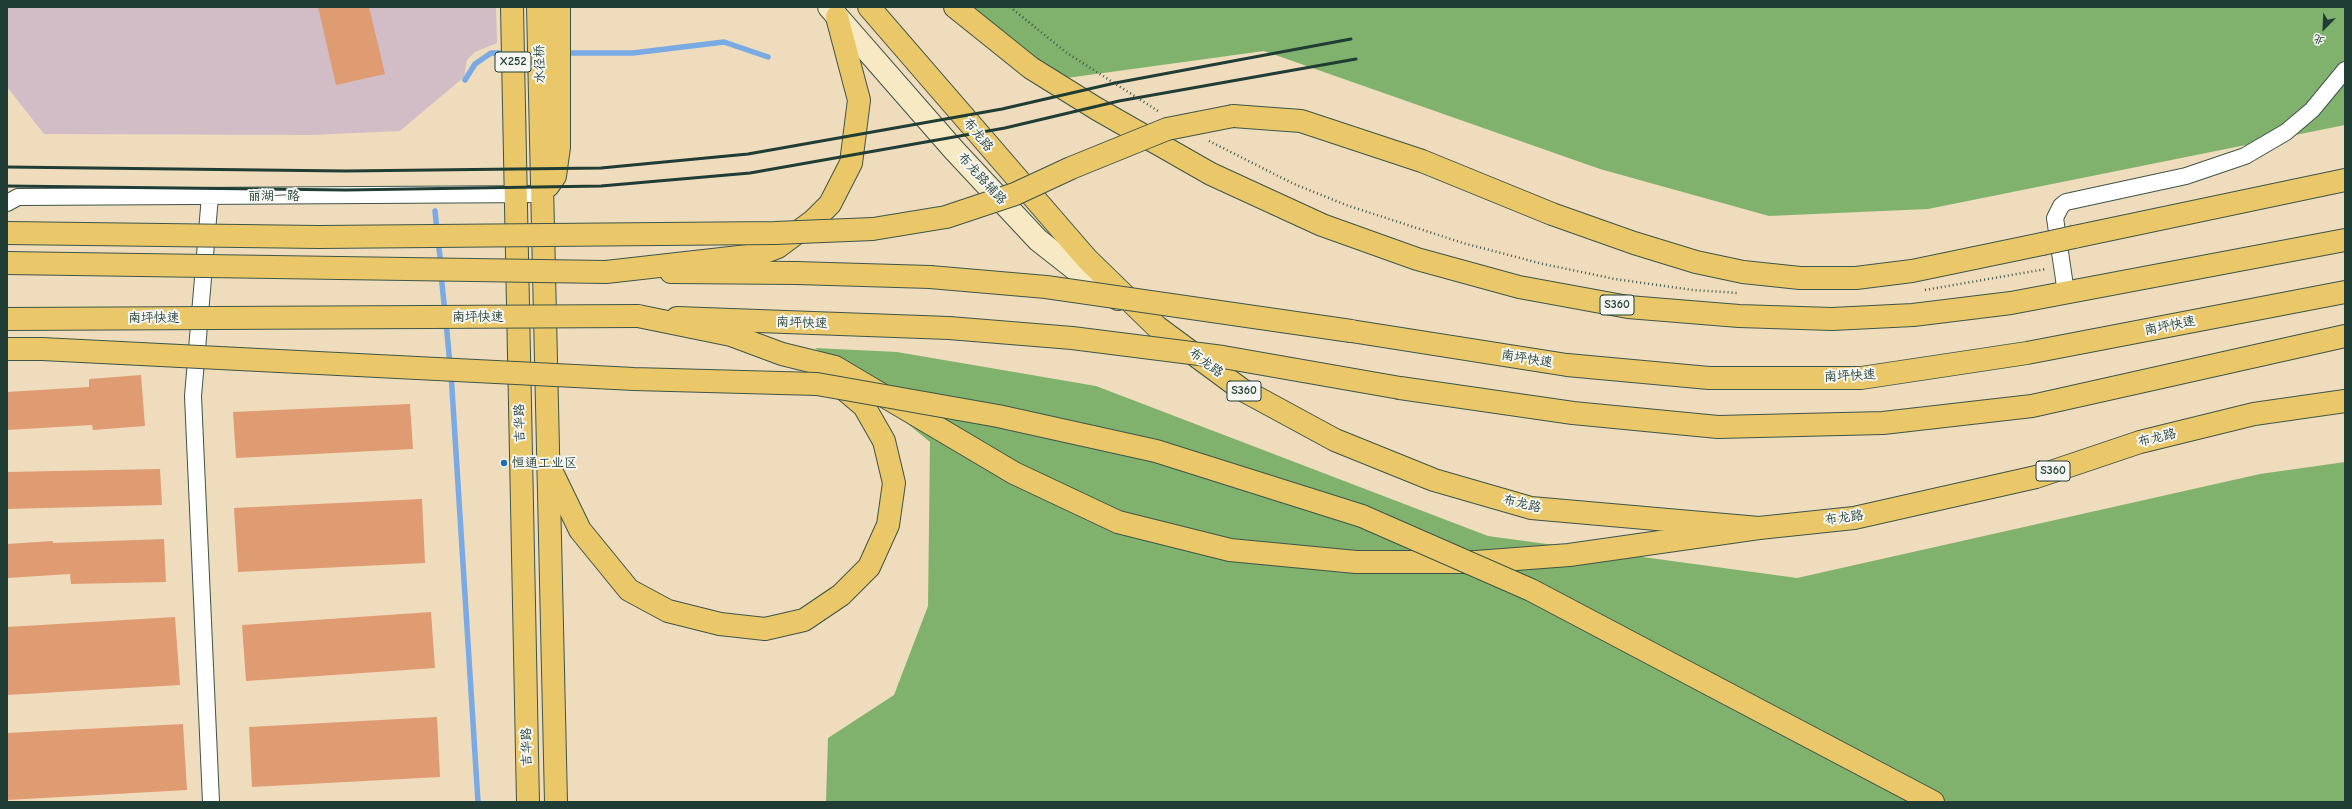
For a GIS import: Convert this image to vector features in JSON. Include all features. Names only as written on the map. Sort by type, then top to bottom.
[{"type":"main road","name":"布龙路","points":[[869,7],[1087,259],[1157,327],[1241,389],[1335,440],[1434,480],[1531,508],[1758,528],[1854,518],[1950,498],[2036,477],[2140,442],[2254,414],[2345,401]]},
{"type":"main road","name":"S360","points":[[955,7],[1031,68],[1211,174],[1322,225],[1417,259],[1519,287],[1628,307],[1739,316],[1832,319],[1913,315],[2010,303],[2345,240]]},
{"type":"main road","name":"水径桥","points":[[512,8],[514,116]]},
{"type":"main road","name":"水径桥","points":[[538,9],[550,116]]},
{"type":"main road","points":[[550,116],[559,10]]},
{"type":"main road","name":"布龙路辅路","points":[[833,12],[954,150],[1038,240],[1080,273],[1157,327]]},
{"type":"main road","points":[[7,263],[606,272],[756,255],[778,247],[814,220],[830,204],[851,163],[860,100],[833,12]]},
{"type":"main road","name":"吉华路","points":[[514,116],[528,802]]},
{"type":"main road","name":"X252","points":[[550,116],[543,194],[556,802]]},
{"type":"main road","points":[[7,232],[318,237],[775,233],[873,229],[946,217],[1015,194],[1078,165],[1167,129],[1233,116],[1301,121],[1422,161],[1552,214],[1634,243],[1696,262],[1743,272],[1800,278],[1856,278],[1912,271],[2345,180]]},
{"type":"main road","name":"南坪快速","points":[[606,272],[796,273],[930,277],[1046,288],[1352,331],[1567,365],[1709,378],[1861,378],[2027,353],[2345,292]]},
{"type":"main road","points":[[638,316],[731,336],[782,354],[835,367],[1014,474],[1118,522],[1230,550],[1356,562],[1476,562],[1569,555],[1758,528]]},
{"type":"main road","name":"南坪快速","points":[[7,319],[638,316],[949,328],[1072,338],[1223,357],[1400,388],[1573,413],[1718,427],[1883,423],[2032,406],[2345,336]]},
{"type":"main road","points":[[7,349],[42,349],[634,379],[817,384],[998,416],[1156,451],[1362,516],[1531,590],[1933,802]]},
{"type":"main road","points":[[550,468],[580,530],[630,590],[668,611],[720,624],[765,628],[804,620],[841,596],[869,567],[888,525],[894,483],[884,441],[864,406],[832,379],[782,354]]},
{"type":"street","points":[[2066,293],[2055,218],[2061,206],[2066,202],[2186,176],[2245,156],[2286,132],[2312,110],[2345,70]]},
{"type":"street","name":"丽湖一路","points":[[7,203],[18,197],[543,194]]},
{"type":"street","points":[[210,196],[192,396],[212,802]]},
{"type":"shaded area","points":[[7,7],[496,7],[497,43],[475,52],[467,60],[464,77],[400,131],[309,135],[44,134],[7,87]]},
{"type":"green space","points":[[966,7],[2345,7],[2345,125],[1928,209],[1769,216],[1600,169],[1264,51],[1052,80]]},
{"type":"green space","points":[[815,348],[897,352],[1096,386],[1488,536],[1797,578],[2260,474],[2345,462],[2345,802],[826,802],[828,738],[894,695],[928,606],[930,442]]},
{"type":"building","points":[[318,7],[369,7],[385,74],[336,85]]},
{"type":"building","points":[[141,375],[145,426],[93,430],[92,425],[7,430],[7,392],[89,387],[89,379]]},
{"type":"building","points":[[410,404],[413,449],[236,458],[233,412]]},
{"type":"building","points":[[160,469],[162,505],[7,509],[7,472]]},
{"type":"building","points":[[422,499],[425,563],[238,572],[234,508]]},
{"type":"building","points":[[164,539],[166,582],[71,584],[70,574],[7,578],[7,544],[53,541],[53,543]]},
{"type":"building","points":[[431,612],[435,668],[246,681],[242,625]]},
{"type":"building","points":[[175,617],[180,685],[7,695],[7,627]]},
{"type":"building","points":[[437,717],[440,777],[252,787],[249,727]]},
{"type":"building","points":[[183,724],[187,790],[7,800],[7,733]]},
{"type":"waterway","points":[[563,53],[633,53],[724,42],[768,57]]},
{"type":"waterway","points":[[465,80],[475,64],[491,53],[508,53]]},
{"type":"waterway","points":[[435,211],[437,231]]},
{"type":"waterway","points":[[438,240],[441,265]]},
{"type":"waterway","points":[[441,274],[445,313]]},
{"type":"waterway","points":[[446,321],[450,365]]},
{"type":"waterway","points":[[451,373],[478,802]]},
{"type":"railway","points":[[7,167],[346,171],[601,168],[748,154],[1002,109],[1115,83],[1351,39]]},
{"type":"railway","points":[[7,186],[346,190],[601,186],[750,173],[1005,128],[1119,101],[1356,59]]},
{"type":"place","name":"恒通工业区","points":[[504,463]]}]
